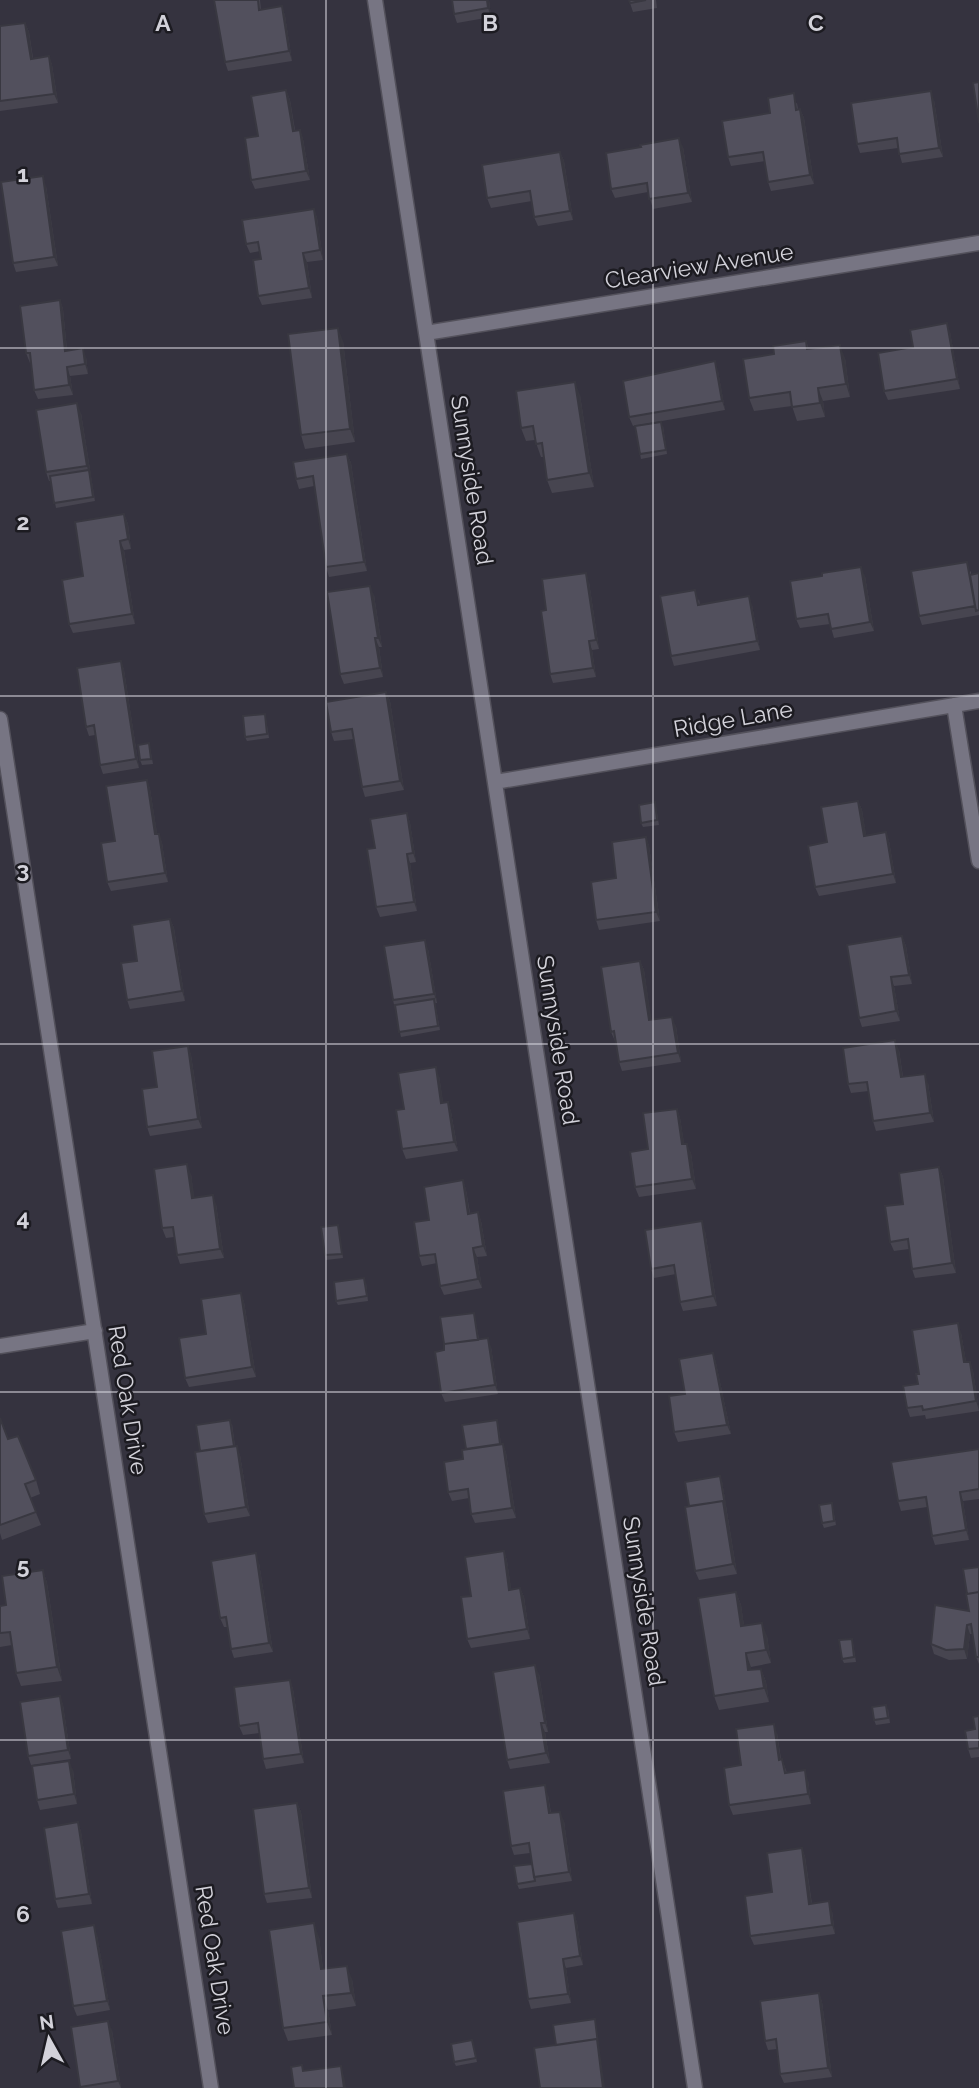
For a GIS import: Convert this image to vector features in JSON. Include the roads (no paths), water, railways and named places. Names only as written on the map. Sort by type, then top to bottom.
[{"type":"street","name":"Sunnyside Road","points":[[375,0],[695,2088]]},
{"type":"street","name":"Clearview Avenue","points":[[426,333],[979,243]]},
{"type":"street","name":"Ridge Lane","points":[[495,782],[979,701]]},
{"type":"street","points":[[954,705],[979,861]]},
{"type":"street","name":"Red Oak Drive","points":[[0,719],[211,2088]]},
{"type":"street","points":[[0,1346],[95,1331]]}]
